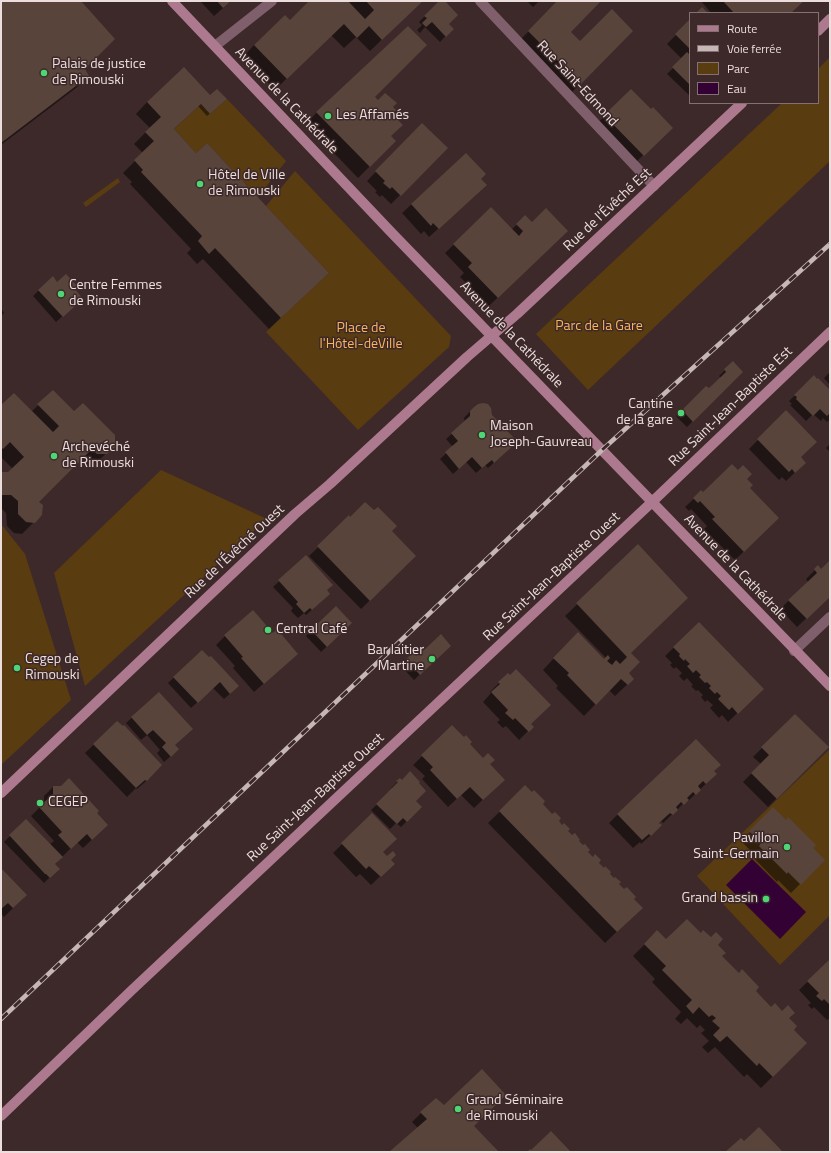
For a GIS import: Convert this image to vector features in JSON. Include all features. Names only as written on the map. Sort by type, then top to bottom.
[{"type":"street","name":"Avenue de la Cathédrale","points":[[172,1],[830,686]]},
{"type":"street","points":[[215,46],[272,1]]},
{"type":"street","name":"Rue Saint-Edmond","points":[[480,1],[654,186]]},
{"type":"street","points":[[819,30],[830,19]]},
{"type":"street","name":"Rue de l'Évêché Est","points":[[492,335],[517,314],[741,104]]},
{"type":"street","name":"Rue Saint-Jean-Baptiste Est","points":[[652,502],[830,332]]},
{"type":"street","name":"Rue de l'Évêché Ouest","points":[[1,793],[290,520],[492,335]]},
{"type":"street","name":"Rue Saint-Jean-Baptiste Ouest","points":[[1,1116],[139,984],[652,502]]},
{"type":"street","points":[[794,650],[830,617]]},
{"type":"green space","name":"Parc de la Gare","points":[[830,57],[830,161],[588,390],[536,334],[781,104],[819,104],[819,68]]},
{"type":"green space","points":[[227,99],[286,161],[258,197],[207,143],[196,153],[174,129],[201,104],[210,114]]},
{"type":"green space","name":"Place de l'Hôtel-deVille","points":[[295,171],[451,336],[449,347],[358,430],[266,332],[329,273],[266,206]]},
{"type":"green space","points":[[118,178],[120,182],[86,207],[83,203]]},
{"type":"green space","points":[[161,470],[267,519],[85,686],[54,573]]},
{"type":"green space","points":[[1,524],[25,554],[71,700],[1,765]]},
{"type":"green space","points":[[830,749],[830,915],[780,965],[697,876]]},
{"type":"water","name":"Grand bassin","points":[[752,859],[806,912],[780,939],[726,885]]},
{"type":"building","name":"Palais de justice de Rimouski","points":[[1,1],[81,1],[115,39],[85,69],[89,76],[1,143]]},
{"type":"building","points":[[217,1],[231,1],[223,8]]},
{"type":"building","points":[[309,1],[348,1],[365,19],[374,10],[366,1],[423,1],[382,40],[369,26],[357,38],[344,24],[287,79],[254,45],[285,15],[290,20]]},
{"type":"building","points":[[439,1],[445,1],[458,15],[449,24],[454,29],[446,37],[432,22],[426,27],[422,23],[427,18],[424,16]]},
{"type":"building","points":[[557,1],[601,1],[571,32],[580,41],[612,9],[633,31],[581,84],[528,31]]},
{"type":"building","points":[[723,1],[804,1],[792,12],[733,12]]},
{"type":"building","points":[[702,7],[707,12],[697,12]]},
{"type":"building","points":[[689,20],[689,48],[675,34]]},
{"type":"building","points":[[408,26],[427,45],[375,97],[378,100],[385,93],[397,103],[393,107],[396,110],[392,114],[403,125],[391,136],[396,141],[370,167],[316,112]]},
{"type":"building","points":[[687,52],[689,54],[689,84],[672,67]]},
{"type":"building","name":"Hôtel de Ville de Rimouski","points":[[184,67],[210,95],[217,89],[227,99],[210,114],[201,104],[174,129],[196,153],[207,143],[329,273],[281,318],[215,248],[209,254],[198,241],[202,236],[141,172],[143,170],[134,160],[154,141],[145,132],[161,117],[147,102]]},
{"type":"building","points":[[631,89],[651,109],[653,107],[673,128],[644,156],[604,115]]},
{"type":"building","points":[[422,123],[448,148],[401,196],[392,187],[390,189],[383,183],[385,181],[375,171]]},
{"type":"building","points":[[466,153],[486,174],[481,179],[487,185],[439,229],[433,223],[431,226],[411,204]]},
{"type":"building","points":[[491,207],[519,236],[523,231],[516,224],[525,215],[532,222],[546,208],[568,231],[498,298],[468,267],[472,263],[453,244]]},
{"type":"building","name":"Centre Femmes de Rimouski","points":[[66,274],[78,287],[75,289],[83,299],[63,317],[38,290],[53,276],[57,282]]},
{"type":"building","points":[[733,361],[743,372],[693,422],[682,410],[706,386],[709,388],[726,372],[724,369]]},
{"type":"building","points":[[814,375],[830,390],[830,413],[827,416],[820,409],[813,416],[796,399],[797,397],[794,395]]},
{"type":"building","name":"Archevéché de Rimouski","points":[[53,390],[74,411],[83,403],[115,435],[115,447],[107,454],[97,454],[92,449],[39,502],[43,505],[42,515],[35,523],[26,522],[18,514],[18,501],[11,495],[1,495],[1,472],[8,472],[24,457],[10,442],[3,449],[1,447],[1,405],[14,393],[53,432],[59,426],[37,404]]},
{"type":"building","name":"Maison Joseph-Gauvreau","points":[[478,404],[488,404],[491,408],[492,415],[514,438],[515,444],[494,463],[492,460],[482,468],[472,457],[459,469],[445,452],[458,441],[451,433],[470,416],[470,411],[473,408]]},
{"type":"building","points":[[786,410],[817,442],[801,457],[806,463],[795,473],[792,469],[789,472],[757,439]]},
{"type":"building","points":[[732,464],[738,470],[743,465],[752,474],[747,479],[753,485],[750,488],[779,518],[744,552],[712,519],[715,517],[700,501],[698,503],[693,498],[701,490],[703,492]]},
{"type":"building","points":[[365,502],[374,510],[378,507],[397,526],[392,531],[416,556],[370,601],[317,546],[349,515],[350,517]]},
{"type":"building","points":[[638,544],[688,598],[631,653],[640,662],[629,673],[634,679],[628,685],[621,679],[596,705],[567,675],[569,673],[553,658],[578,632],[604,659],[608,655],[610,658],[607,661],[612,665],[616,660],[620,664],[627,657],[576,603]]},
{"type":"building","points":[[306,555],[333,585],[327,590],[330,594],[312,610],[310,608],[304,613],[296,604],[298,602],[278,580]]},
{"type":"building","points":[[830,560],[830,597],[807,619],[788,600],[817,573],[814,569],[818,565],[821,569]]},
{"type":"building","points":[[336,606],[352,623],[327,647],[311,630]]},
{"type":"building","points":[[253,610],[273,633],[277,629],[298,654],[264,684],[241,658],[243,657],[224,635]]},
{"type":"building","points":[[699,622],[764,689],[738,714],[732,707],[729,710],[718,699],[721,696],[717,692],[715,694],[709,688],[711,686],[699,677],[701,675],[696,670],[693,673],[687,666],[690,664],[679,656],[680,654],[673,647]]},
{"type":"building","points":[[441,634],[451,646],[420,675],[406,659],[420,647],[423,651]]},
{"type":"building","points":[[202,650],[209,657],[211,656],[239,686],[230,694],[220,682],[198,703],[173,677]]},
{"type":"building","points":[[516,669],[551,705],[531,724],[534,727],[529,732],[515,718],[513,720],[505,713],[508,710],[491,692],[500,684],[498,682],[508,673],[510,675]]},
{"type":"building","points":[[159,692],[193,729],[175,745],[179,749],[171,757],[162,747],[166,743],[153,730],[147,735],[131,717]]},
{"type":"building","points":[[795,714],[829,747],[777,799],[751,773],[769,755],[761,747]]},
{"type":"building","points":[[117,721],[123,726],[124,725],[162,765],[147,781],[145,780],[136,788],[93,744]]},
{"type":"building","points":[[452,725],[464,737],[466,735],[472,742],[470,744],[483,758],[488,753],[495,760],[490,764],[505,780],[483,800],[470,787],[457,799],[430,770],[433,767],[421,755]]},
{"type":"building","points":[[696,739],[721,765],[714,771],[717,774],[706,784],[703,781],[698,786],[701,790],[696,795],[693,792],[687,798],[689,800],[684,805],[681,802],[676,807],[678,810],[673,815],[670,813],[659,823],[662,825],[651,836],[649,834],[642,840],[617,814]]},
{"type":"building","points":[[410,771],[426,791],[416,801],[422,807],[407,822],[403,818],[397,824],[376,804],[398,782],[396,781],[400,778],[402,780]]},
{"type":"building","points":[[69,778],[99,811],[97,813],[108,825],[92,840],[87,834],[71,849],[58,835],[62,832],[39,807],[53,794],[53,786],[61,786]]},
{"type":"building","points":[[525,785],[532,792],[534,790],[545,801],[543,804],[552,814],[555,812],[561,818],[559,821],[562,825],[564,823],[570,829],[568,831],[572,835],[575,833],[580,840],[579,841],[583,845],[585,844],[590,850],[588,852],[593,857],[595,854],[601,860],[599,863],[604,868],[605,866],[614,878],[615,877],[621,882],[619,884],[624,889],[627,887],[636,897],[634,899],[643,908],[617,932],[499,811]]},
{"type":"building","name":"Pavillon Saint-Germain","points":[[773,807],[786,820],[788,817],[816,845],[813,848],[825,860],[801,885],[788,872],[787,874],[759,846],[761,843],[749,831]]},
{"type":"building","points":[[372,813],[397,839],[383,852],[387,856],[393,851],[396,855],[391,860],[395,864],[381,877],[369,866],[366,869],[341,843]]},
{"type":"building","points":[[26,819],[63,857],[55,864],[60,869],[50,878],[9,835]]},
{"type":"building","points":[[1,868],[27,895],[13,908],[8,903],[1,909]]},
{"type":"building","points":[[687,919],[701,933],[703,930],[711,937],[716,932],[723,939],[718,945],[726,953],[722,956],[739,973],[742,969],[759,987],[756,991],[771,1007],[775,1003],[782,1011],[788,1005],[795,1013],[789,1018],[797,1026],[794,1030],[807,1043],[773,1077],[759,1063],[757,1066],[727,1036],[720,1042],[713,1035],[720,1028],[712,1021],[716,1018],[712,1015],[709,1017],[699,1007],[693,1014],[686,1006],[692,1000],[662,970],[666,966],[644,944],[657,930],[666,939]]},
{"type":"building","points":[[830,959],[830,1005],[824,999],[822,1001],[816,996],[819,993],[807,981]]},
{"type":"building","name":"Grand Séminaire de Rimouski","points":[[482,1069],[506,1095],[474,1126],[499,1152],[389,1152],[427,1119],[420,1112],[436,1098],[444,1105]]},
{"type":"building","points":[[759,1127],[783,1152],[725,1152],[741,1138],[744,1141]]},
{"type":"building","name":"Grand Séminaire de Rimouski","points":[[551,1131],[571,1152],[527,1152],[530,1149],[531,1150]]},
{"type":"railway","points":[[1,1019],[602,450],[830,244]]},
{"type":"place","name":"Palais de justice de Rimouski","points":[[44,73]]},
{"type":"place","name":"Les Affamés","points":[[328,116]]},
{"type":"place","name":"Hôtel de Ville de Rimouski","points":[[200,184]]},
{"type":"place","name":"Centre Femmes de Rimouski","points":[[61,294]]},
{"type":"place","name":"Cantine de la gare","points":[[681,413]]},
{"type":"place","name":"Maison Joseph-Gauvreau","points":[[482,435]]},
{"type":"place","name":"Archevéché de Rimouski","points":[[54,456]]},
{"type":"place","name":"Central Café","points":[[268,630]]},
{"type":"place","name":"Bar laitier Martine","points":[[432,659]]},
{"type":"place","name":"Cegep de Rimouski","points":[[17,668]]},
{"type":"place","name":"CEGEP","points":[[40,803]]},
{"type":"place","name":"Pavillon Saint-Germain","points":[[787,847]]},
{"type":"place","name":"Grand bassin","points":[[766,899]]},
{"type":"place","name":"Grand Séminaire de Rimouski","points":[[458,1109]]}]
